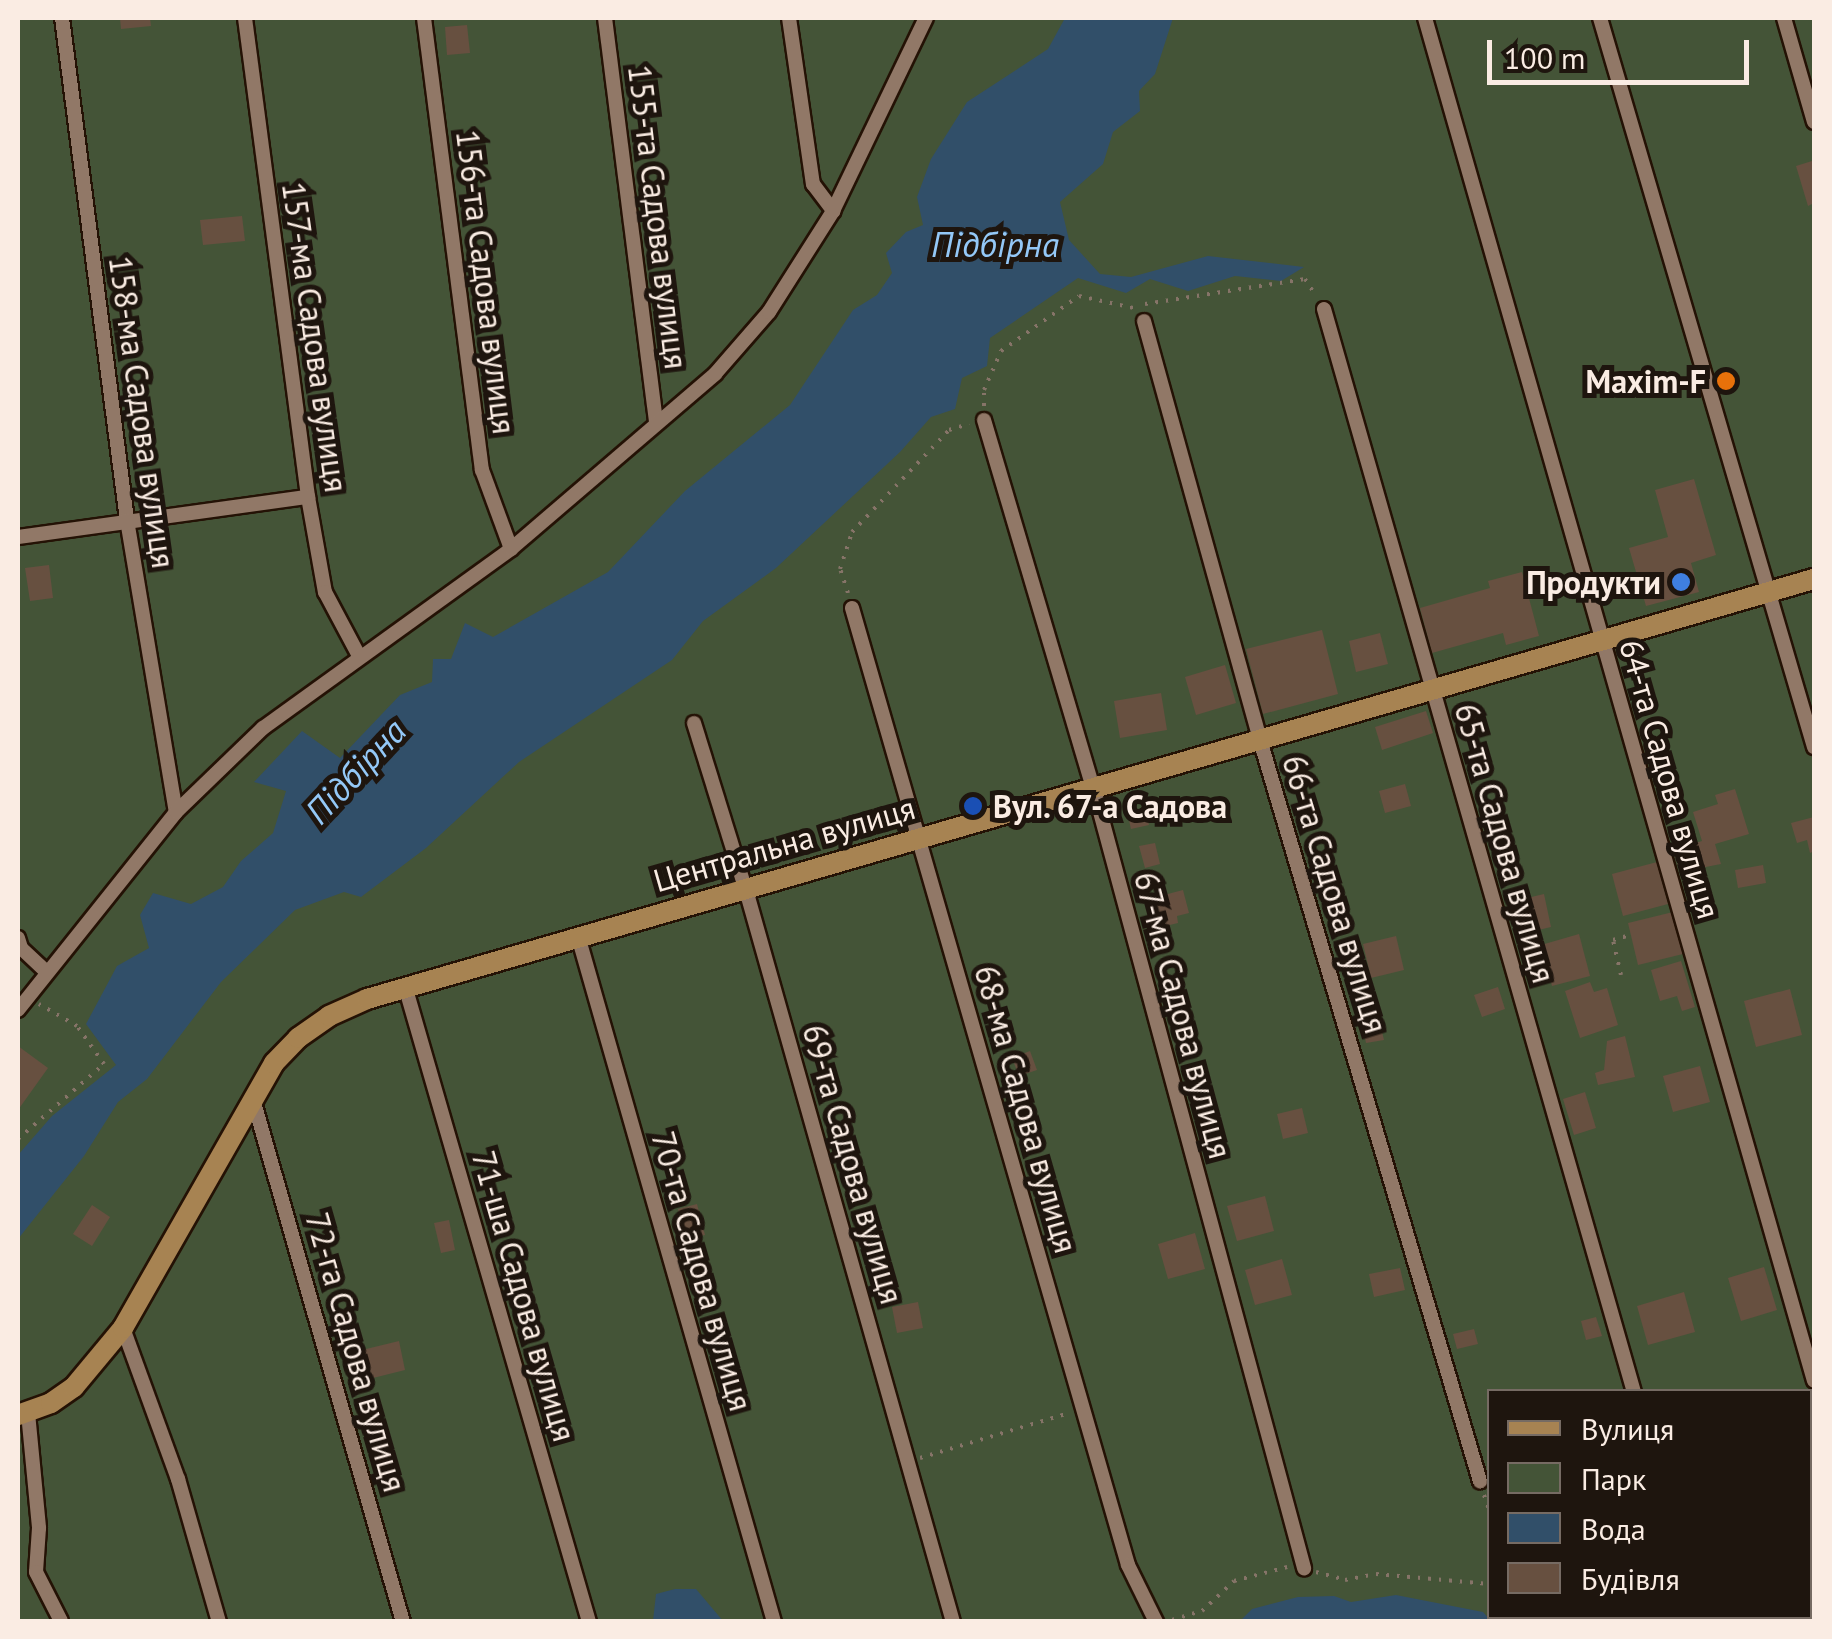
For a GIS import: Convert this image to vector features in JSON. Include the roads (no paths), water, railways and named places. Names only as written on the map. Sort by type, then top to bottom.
[{"type":"street","name":"158-ма Садова вулиця","points":[[62,18],[128,520],[176,812]]},
{"type":"street","name":"157-ма Садова вулиця","points":[[246,18],[308,497],[325,592],[359,656]]},
{"type":"street","name":"156-та Садова вулиця","points":[[424,18],[482,470],[511,549]]},
{"type":"street","name":"155-та Садова вулиця","points":[[605,18],[656,423]]},
{"type":"street","points":[[788,18],[813,184],[834,212]]},
{"type":"street","points":[[22,1003],[176,812],[263,728],[511,549],[715,374],[769,312],[834,212],[926,18]]},
{"type":"street","name":"64-та Садова вулиця","points":[[1425,18],[1814,1382]]},
{"type":"street","points":[[1600,18],[1814,747]]},
{"type":"street","points":[[1784,18],[1814,122]]},
{"type":"street","name":"65-та Садова вулиця","points":[[1324,309],[1633,1389]]},
{"type":"street","name":"66-та Садова вулиця","points":[[1144,320],[1260,739],[1480,1481]]},
{"type":"street","name":"67-ма Садова вулиця","points":[[984,420],[1092,786],[1304,1568]]},
{"type":"street","points":[[18,537],[308,497]]},
{"type":"street","name":"Центральна вулиця","points":[[23,1414],[74,1387],[123,1328],[274,1064],[298,1038],[329,1016],[405,986],[1814,579]]},
{"type":"street","name":"68-ма Садова вулиця","points":[[852,608],[1128,1565],[1156,1622]]},
{"type":"street","name":"69-та Садова вулиця","points":[[694,724],[746,887],[954,1622]]},
{"type":"street","name":"70-та Садова вулиця","points":[[578,936],[774,1622]]},
{"type":"street","points":[[18,938],[21,948],[45,970]]},
{"type":"street","name":"71-ша Садова вулиця","points":[[405,986],[589,1622]]},
{"type":"street","name":"72-га Садова вулиця","points":[[253,1100],[404,1622]]},
{"type":"street","points":[[123,1328],[178,1478],[219,1622]]},
{"type":"street","points":[[23,1414],[39,1528],[36,1572],[61,1621]]},
{"type":"water","name":"Підбірна","points":[[1065,18],[1173,18],[1155,74],[1139,91],[1140,111],[1113,132],[1103,164],[1060,202],[1069,240],[1100,274],[1131,277],[1208,256],[1304,267],[1281,281],[1235,276],[1188,291],[1150,279],[1126,293],[1078,278],[990,338],[987,366],[962,378],[955,409],[931,417],[900,452],[776,568],[703,621],[672,660],[519,762],[426,848],[361,897],[344,892],[295,910],[221,982],[147,1079],[118,1102],[84,1156],[18,1239],[18,1155],[52,1116],[116,1065],[86,1024],[117,966],[149,948],[140,915],[153,893],[191,904],[223,887],[241,861],[273,833],[286,791],[254,782],[302,731],[340,758],[400,695],[432,682],[433,659],[451,659],[465,623],[493,637],[608,572],[685,491],[790,405],[853,310],[877,295],[892,273],[886,253],[906,232],[923,225],[917,197],[931,159],[967,102],[1048,49]]},
{"type":"water","points":[[696,1589],[723,1621],[653,1621],[656,1594]]},
{"type":"water","points":[[1396,1595],[1483,1612],[1491,1621],[1240,1621],[1252,1609],[1298,1597],[1334,1596],[1351,1602]]},
{"type":"place","name":"Maxim-F","points":[[1726,381]]},
{"type":"place","name":"Продукти","points":[[1681,582]]},
{"type":"place","name":"Вул. 67-а Садова","points":[[973,806]]}]
